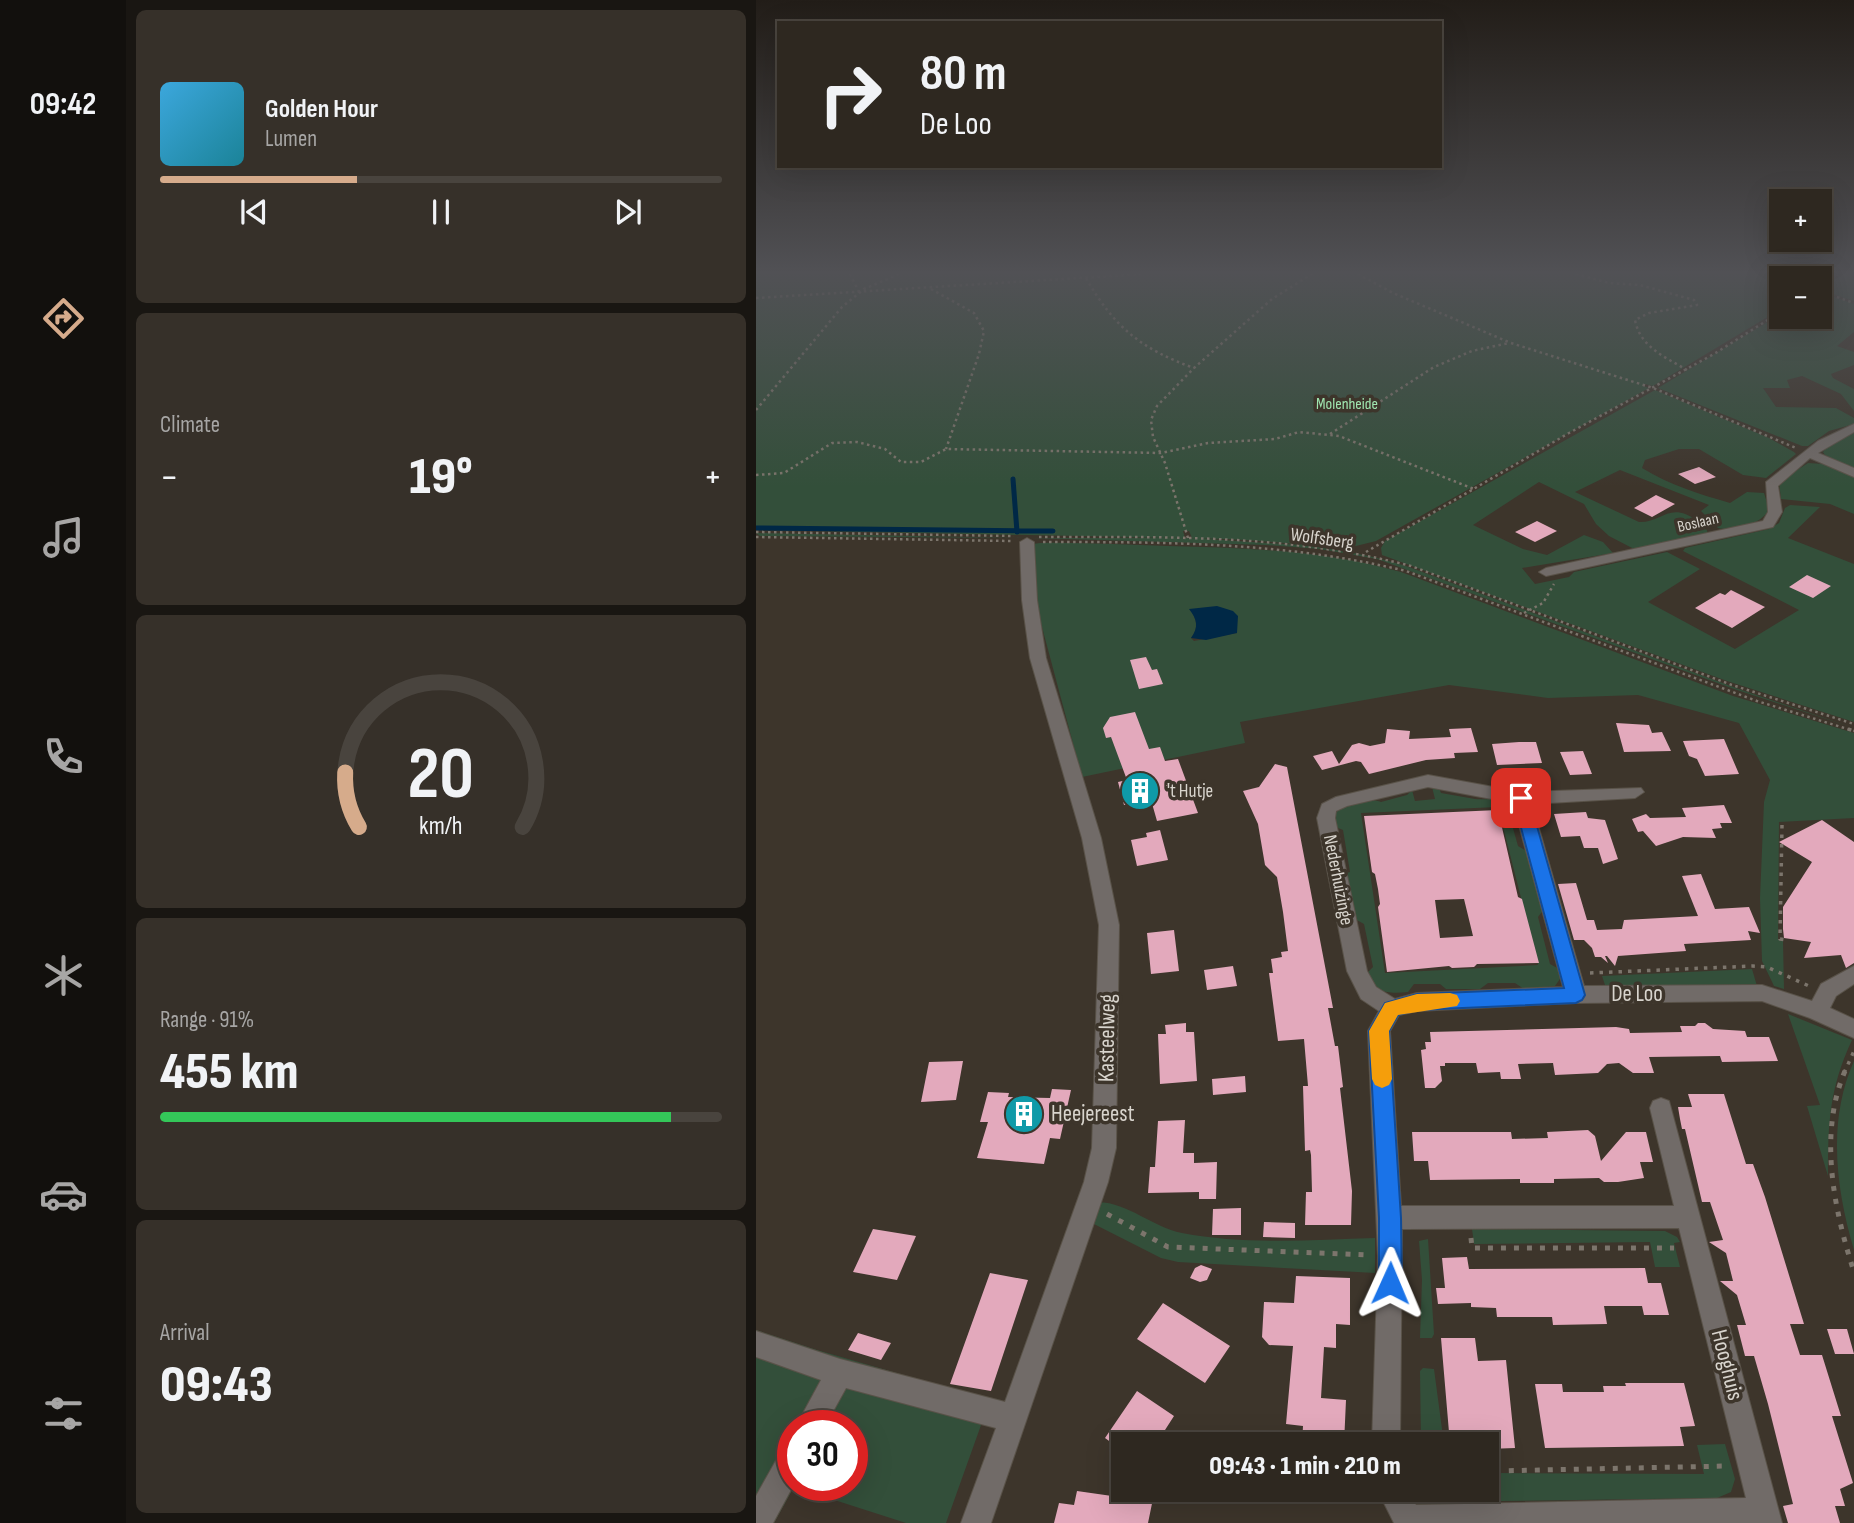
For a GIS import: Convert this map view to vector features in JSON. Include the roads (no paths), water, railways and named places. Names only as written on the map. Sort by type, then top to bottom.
[{"type":"street","name":"Boslaan","points":[[1546,572],[1768,524],[1775,512],[1771,485],[1788,468],[1829,440],[1854,428]]},
{"type":"street","points":[[1810,454],[1854,473]]},
{"type":"street","name":"Kasteelweg","points":[[976,1523],[1089,1204],[1104,1148],[1110,925],[1105,890],[1047,694],[1031,612],[1023,538]]},
{"type":"street","name":"Nederhuizinge","points":[[1392,1008],[1368,993],[1357,971],[1326,818],[1328,808],[1342,802],[1428,781],[1521,798],[1635,792]]},
{"type":"street","points":[[1521,798],[1573,984]]},
{"type":"street","points":[[1823,1003],[1828,989],[1854,974]]},
{"type":"street","name":"De Loo","points":[[1392,1008],[1417,1002],[1573,984],[1762,993],[1823,1003],[1854,1029]]},
{"type":"street","points":[[1386,1432],[1391,1256],[1379,1031],[1392,1008]]},
{"type":"street","name":"Hooghuis","points":[[1410,1522],[1500,1518],[1766,1518],[1661,1108]]},
{"type":"street","points":[[1390,1218],[1689,1217]]},
{"type":"street","points":[[756,1344],[839,1374],[1012,1419]]},
{"type":"street","points":[[819,1410],[839,1374]]},
{"type":"street","points":[[757,1523],[777,1487]]},
{"type":"street","points":[[1398,1502],[1410,1522]]},
{"type":"water","points":[[1217,606],[1233,611],[1238,616],[1237,633],[1206,640],[1191,638],[1196,623],[1189,609]]},
{"type":"waterway","points":[[1013,479],[1017,531]]},
{"type":"waterway","points":[[756,528],[1017,531]]},
{"type":"waterway","points":[[1017,531],[1053,531]]},
{"type":"place","name":"'t Hutje","points":[[1140,791]]},
{"type":"place","name":"Heejereest","points":[[1024,1114]]},
{"type":"park label","name":"Molenheide","points":[[1347,404]]}]
